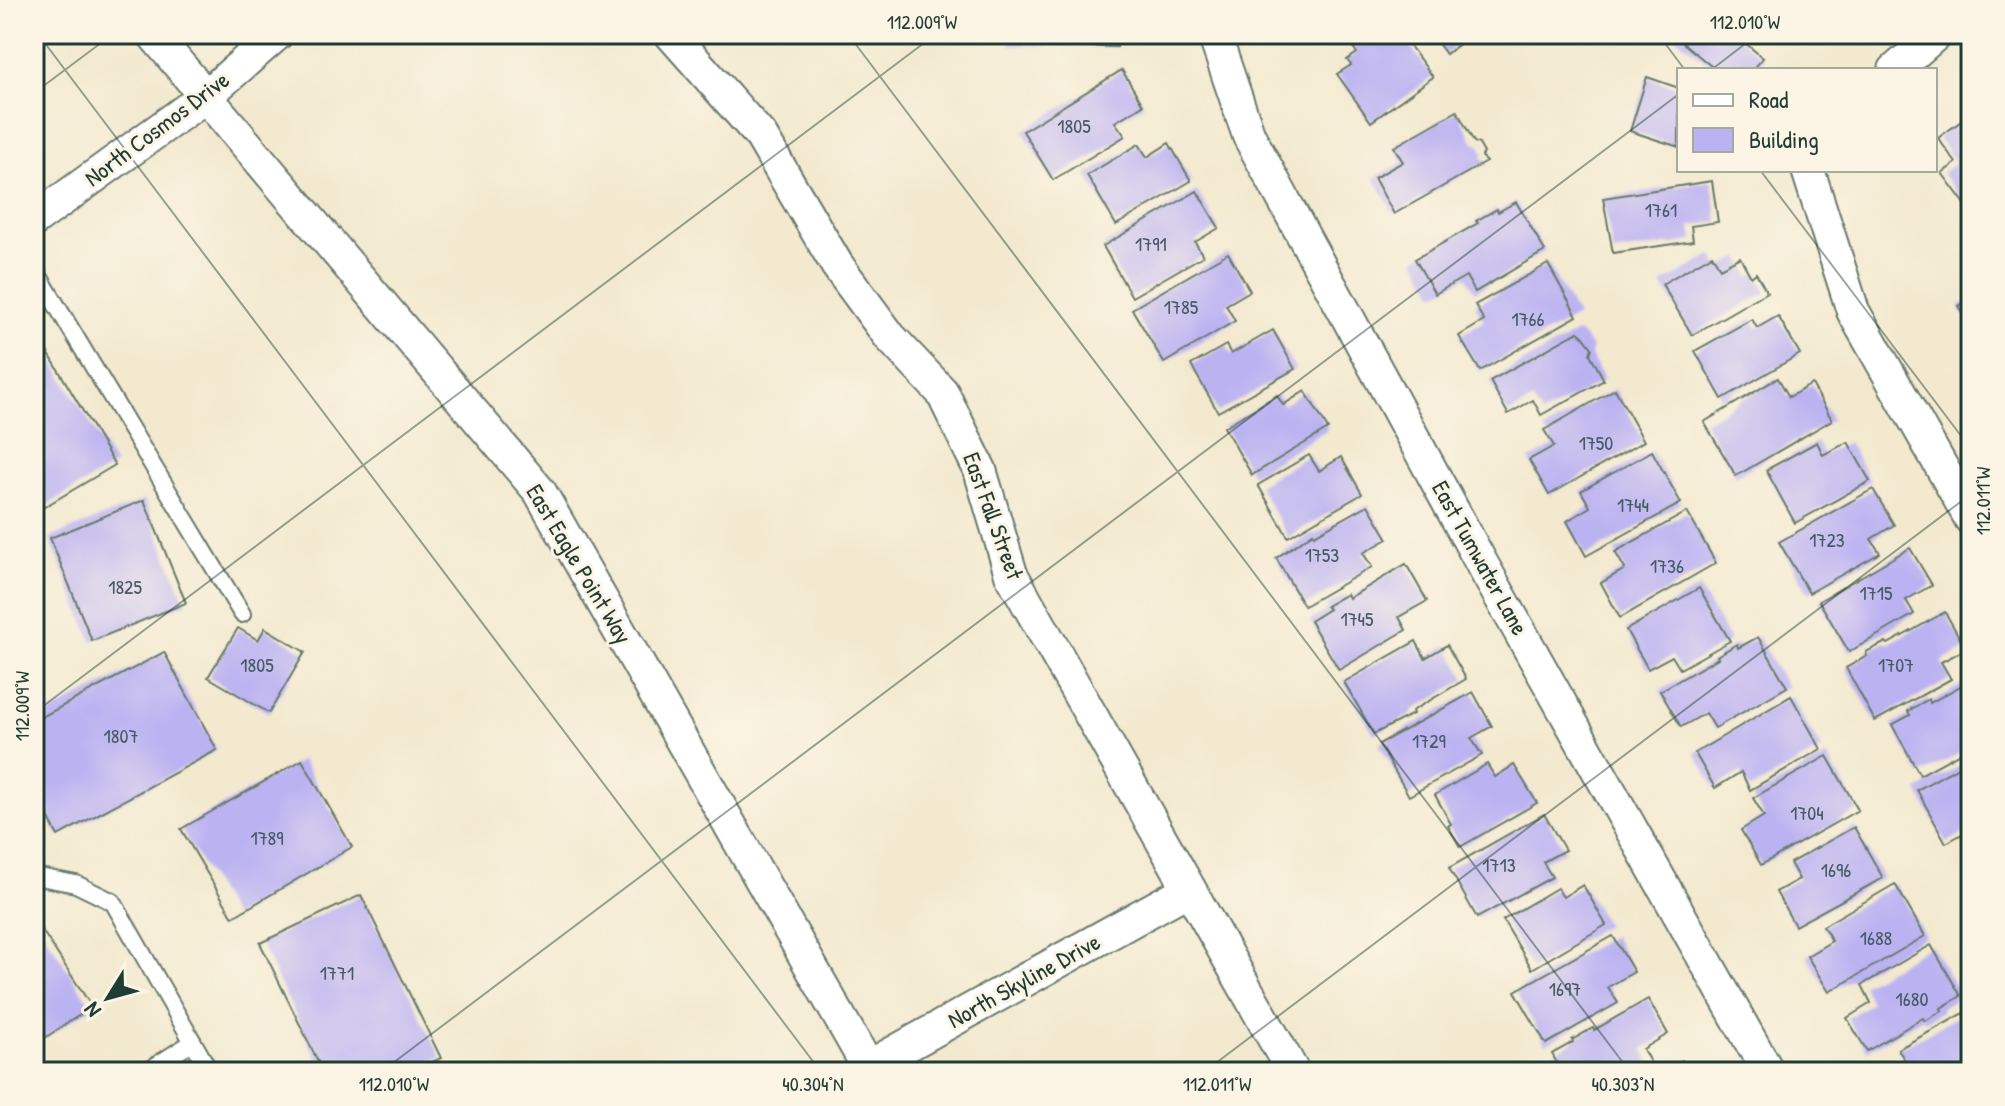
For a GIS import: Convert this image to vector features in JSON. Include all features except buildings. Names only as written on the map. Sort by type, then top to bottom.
[{"type":"street","name":"East Eagle Point Way","points":[[153,34],[540,492],[866,1071]]},
{"type":"street","name":"North Cosmos Drive","points":[[34,220],[207,95],[277,34]]},
{"type":"street","name":"East Fall Street","points":[[671,34],[761,136],[837,265],[890,337],[942,392],[980,470],[1011,574],[1293,1072]]},
{"type":"street","name":"East Tumwater Lane","points":[[1214,34],[1249,136],[1483,566],[1768,1072]]},
{"type":"street","points":[[1897,68],[1936,34]]},
{"type":"street","points":[[1809,172],[1853,311],[1971,519]]},
{"type":"street","name":"North Skyline Drive","points":[[866,1071],[1189,889]]},
{"type":"lane","points":[[34,268],[242,614]]},
{"type":"lane","points":[[34,876],[76,884],[113,902],[210,1072]]},
{"type":"lane","points":[[146,1072],[193,1042]]}]
